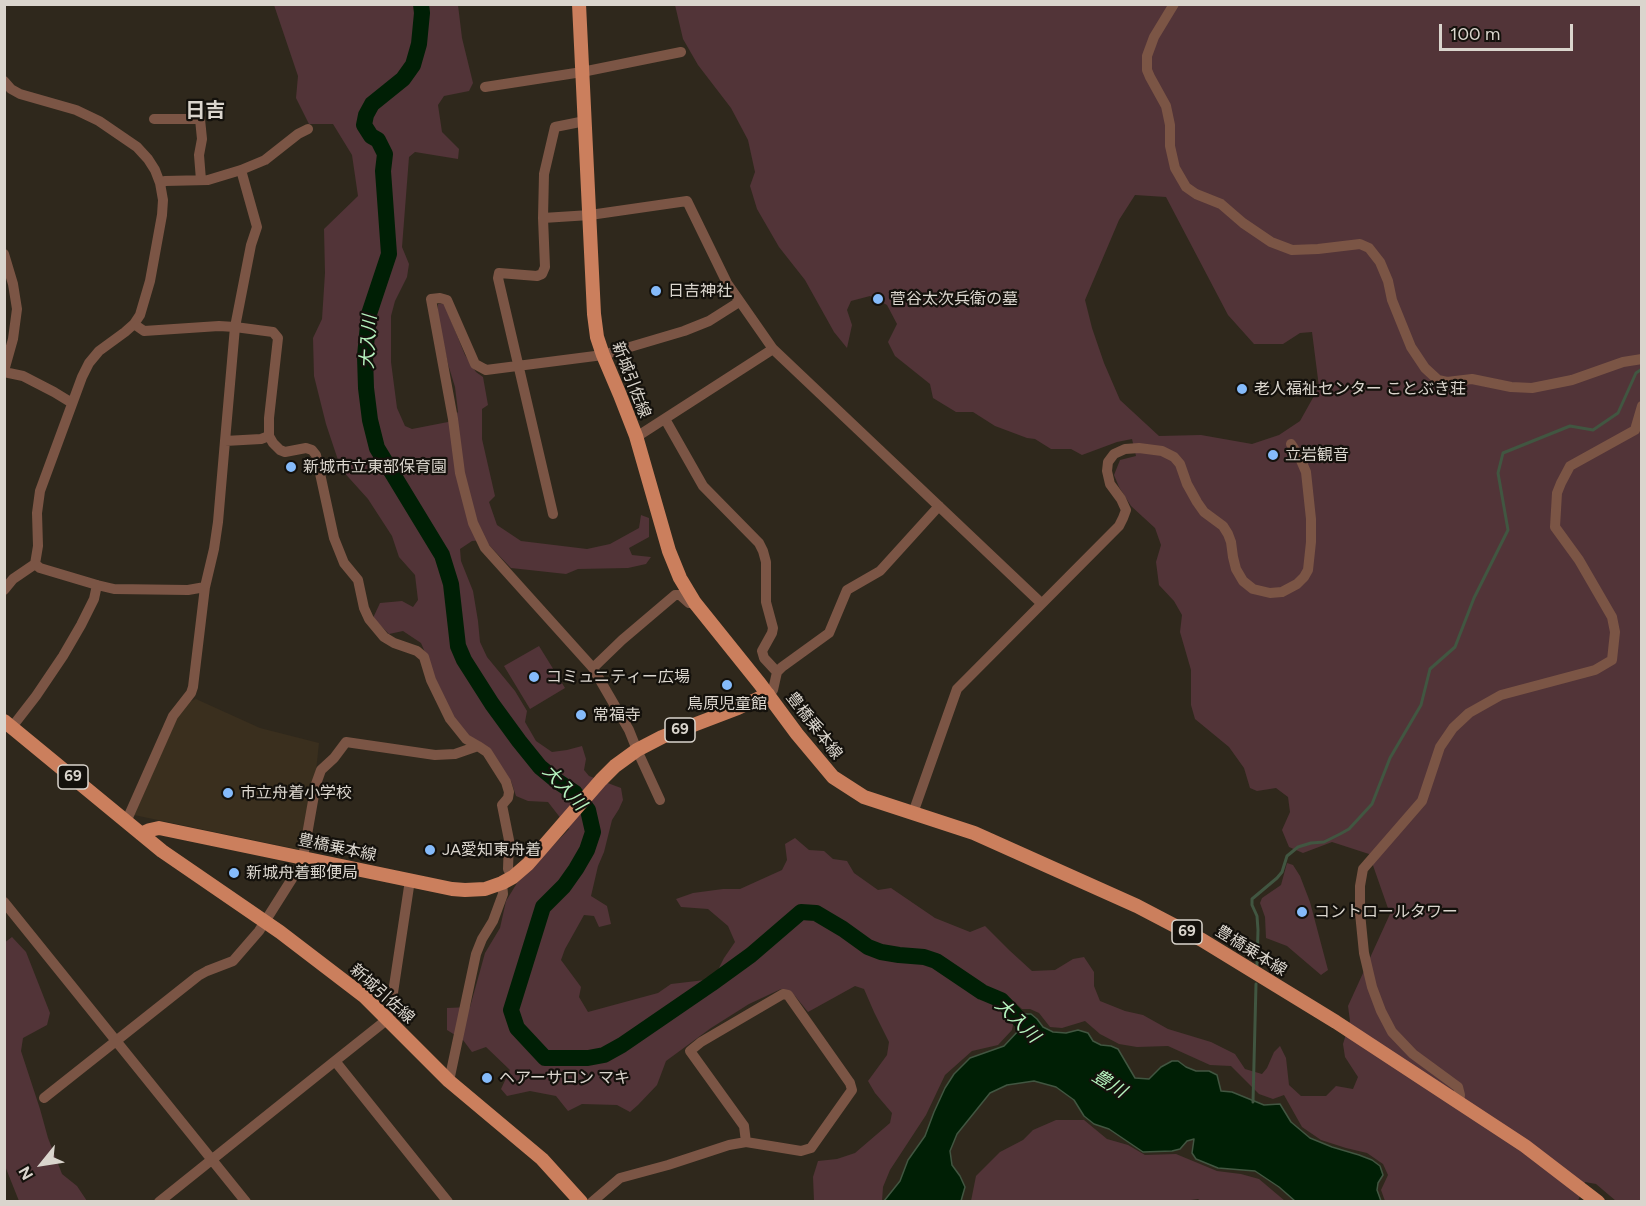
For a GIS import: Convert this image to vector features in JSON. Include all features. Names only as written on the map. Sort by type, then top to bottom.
[{"type":"main road","name":"新城引佐線","points":[[579,4],[597,338],[636,436],[669,551],[680,578],[695,603],[768,694]]},
{"type":"main road","name":"豊橋乗本線","points":[[141,834],[159,828],[410,880],[465,890],[485,889],[507,880],[528,864],[601,780],[637,750],[662,737],[768,694],[832,777],[864,797],[974,833],[1137,906],[1202,940],[1459,1102],[1525,1146],[1598,1202]]},
{"type":"main road","name":"69","points":[[8,724],[141,834]]},
{"type":"main road","name":"新城引佐線","points":[[141,834],[265,922],[365,997],[448,1081],[542,1159],[581,1202]]},
{"type":"street","points":[[1174,4],[1154,37],[1147,56],[1147,70],[1166,106],[1175,168],[1186,187],[1196,194],[1221,204],[1243,223],[1271,242],[1292,250],[1360,244],[1369,248],[1380,262],[1388,281],[1392,300],[1411,346],[1425,368],[1438,380],[1447,382],[1472,379],[1512,387],[1532,388],[1572,380],[1623,362],[1641,359]]},
{"type":"street","points":[[485,87],[582,72],[681,52]]},
{"type":"street","points":[[5,81],[11,89],[20,94],[76,110],[99,122],[136,147],[148,159],[160,183],[163,200],[144,304],[134,324],[99,351],[82,376],[40,491],[35,564],[5,586]]},
{"type":"street","points":[[154,119],[200,119],[201,180]]},
{"type":"street","points":[[553,514],[498,278],[499,273],[537,276],[542,274],[545,267],[544,174],[555,127],[585,121]]},
{"type":"street","points":[[160,183],[208,180],[241,171],[265,160],[308,129]]},
{"type":"street","points":[[126,822],[173,716],[193,687],[205,587],[214,549],[235,327],[251,245],[257,227],[241,171]]},
{"type":"street","points":[[543,218],[590,215],[687,201],[727,283],[773,349],[1041,603]]},
{"type":"street","points":[[4,254],[13,284],[16,309],[13,339],[4,372],[23,376],[72,403]]},
{"type":"street","points":[[660,800],[629,730],[593,668],[485,548],[473,523],[460,473],[453,419],[431,299],[447,300],[475,364],[486,370],[603,355],[684,331],[709,321],[739,302]]},
{"type":"street","points":[[134,324],[144,331],[235,327],[273,332],[278,338],[269,436],[273,443],[285,452],[306,448],[316,454],[337,545],[344,563],[358,580],[369,620],[384,638],[417,651],[424,657],[430,680],[450,719],[466,739],[487,752],[506,782],[508,798],[502,805],[509,840],[507,880],[493,921],[476,954],[448,1081]]},
{"type":"street","points":[[636,436],[773,349]]},
{"type":"street","points":[[1459,1102],[1458,1087],[1413,1054],[1392,1032],[1381,1011],[1372,987],[1365,953],[1360,913],[1360,885],[1363,869],[1422,801],[1440,747],[1453,728],[1469,713],[1501,695],[1595,670],[1612,660],[1615,632],[1612,617],[1579,560],[1555,527],[1557,493],[1570,466],[1635,430],[1641,406]]},
{"type":"street","points":[[664,419],[703,486],[759,543],[763,551],[766,562],[766,602],[772,633],[762,651],[764,658],[777,672]]},
{"type":"street","points":[[225,441],[261,439],[269,436]]},
{"type":"street","points":[[913,813],[957,689],[1119,526],[1124,518],[1126,510],[1110,484],[1107,471],[1108,462],[1114,454],[1125,449],[1139,448],[1162,451],[1174,457],[1180,464],[1187,484],[1204,512],[1223,526],[1228,534],[1236,569],[1243,581],[1253,589],[1270,593],[1282,592],[1297,584],[1308,570],[1311,519],[1306,472],[1291,444]]},
{"type":"street","points":[[768,694],[773,690],[777,672],[782,667],[830,633],[848,590],[880,572],[939,506]]},
{"type":"street","points":[[35,564],[40,568],[114,589],[188,590],[205,587]]},
{"type":"street","points":[[8,724],[36,696],[63,657],[94,599],[97,585]]},
{"type":"street","points":[[593,668],[621,640],[675,595],[680,595],[689,603],[695,603]]},
{"type":"street","points":[[44,1098],[198,976],[233,961],[265,922],[304,858],[316,784],[321,770],[346,742],[352,741],[435,755],[455,754],[478,746]]},
{"type":"street","points":[[159,1202],[386,1018],[391,1006],[410,880]]},
{"type":"street","points":[[4,902],[246,1202]]},
{"type":"street","points":[[592,1202],[611,1184],[628,1175],[668,1165],[729,1145],[746,1142],[801,1151],[811,1149],[852,1090],[850,1083],[788,995],[783,994],[700,1042],[690,1051],[744,1126],[746,1142]]},
{"type":"street","points":[[335,1061],[448,1202]]},
{"type":"shaded area","points":[[274,5],[458,5],[462,38],[473,83],[469,91],[444,96],[438,105],[442,132],[459,149],[458,159],[415,152],[409,157],[402,247],[409,264],[407,277],[395,301],[391,316],[391,362],[397,408],[405,426],[412,429],[448,422],[458,412],[455,387],[438,320],[438,304],[444,303],[465,355],[476,372],[483,377],[488,405],[482,409],[482,439],[495,496],[489,502],[497,525],[521,541],[587,549],[610,544],[639,528],[641,515],[649,518],[649,537],[629,548],[632,555],[651,557],[646,564],[628,568],[578,569],[566,574],[511,568],[484,540],[472,541],[460,549],[461,561],[473,591],[480,642],[487,657],[515,691],[527,711],[525,722],[536,741],[552,752],[582,746],[586,759],[584,770],[589,776],[621,788],[623,800],[612,820],[591,896],[607,906],[611,924],[599,927],[594,916],[584,915],[561,960],[581,987],[579,997],[588,1012],[658,993],[671,984],[705,980],[716,974],[735,942],[728,926],[708,909],[681,907],[676,899],[693,893],[740,889],[782,870],[787,860],[785,844],[795,838],[809,850],[824,851],[833,859],[847,861],[854,873],[878,890],[891,888],[935,918],[970,932],[985,926],[1032,971],[1055,970],[1073,959],[1084,957],[1094,972],[1094,986],[1100,1001],[1143,1015],[1168,1029],[1211,1042],[1235,1054],[1245,1069],[1262,1074],[1274,1052],[1280,1046],[1286,1058],[1289,1085],[1301,1096],[1326,1096],[1336,1086],[1353,1089],[1358,1077],[1345,1057],[1343,1044],[1350,1021],[1348,1006],[1390,914],[1369,854],[1332,842],[1303,853],[1289,847],[1282,830],[1290,812],[1288,797],[1276,788],[1257,791],[1250,788],[1244,768],[1229,747],[1195,719],[1191,705],[1191,670],[1180,632],[1182,615],[1174,601],[1159,585],[1156,562],[1161,545],[1155,528],[1131,506],[1114,475],[1120,460],[1136,456],[1132,439],[1082,455],[1071,449],[1051,449],[1035,439],[995,426],[973,412],[956,412],[933,398],[930,384],[895,356],[888,342],[897,324],[887,305],[870,296],[851,301],[847,310],[852,325],[847,348],[834,332],[805,280],[779,247],[757,209],[750,186],[755,172],[748,140],[731,108],[698,65],[683,39],[675,5],[1641,5],[1641,1201],[1616,1201],[1596,1184],[1585,1182],[1578,1201],[1385,1201],[1381,1190],[1388,1175],[1383,1164],[1367,1153],[1321,1140],[1302,1127],[1284,1095],[1273,1099],[1259,1094],[1231,1066],[1210,1065],[1168,1046],[1137,1047],[1119,1044],[1100,1034],[1085,1021],[1062,1028],[1050,1027],[1039,1013],[1030,1009],[1022,1009],[1010,998],[1004,1009],[1014,1020],[1012,1030],[998,1045],[972,1051],[945,1075],[926,1115],[890,1170],[883,1187],[882,1201],[814,1201],[813,1177],[818,1161],[837,1159],[855,1153],[890,1123],[892,1113],[868,1081],[887,1055],[889,1042],[864,989],[855,986],[808,1012],[795,996],[781,989],[749,1004],[666,1061],[657,1085],[630,1112],[617,1105],[582,1104],[568,1111],[556,1096],[530,1091],[507,1096],[501,1089],[510,1070],[486,1047],[472,1052],[463,1040],[447,1030],[447,1008],[470,1007],[485,953],[500,928],[506,901],[517,883],[569,829],[548,802],[528,801],[516,796],[511,781],[455,721],[432,681],[427,657],[421,643],[403,631],[389,634],[373,618],[380,603],[402,601],[413,607],[418,600],[415,575],[399,557],[392,536],[368,499],[341,469],[326,424],[314,376],[313,338],[322,319],[325,273],[324,229],[358,196],[352,155],[333,124],[309,124],[296,98],[298,76]],"holes":[[[1135,195],[1166,197],[1228,315],[1254,344],[1283,344],[1300,333],[1312,332],[1319,387],[1300,421],[1279,435],[1252,444],[1201,435],[1159,436],[1120,400],[1104,363],[1085,300],[1119,220]]]},
{"type":"shaded area","name":"コミュニティー広場","points":[[539,646],[565,688],[530,709],[504,666]]},
{"type":"shaded area","name":"市立舟着小学校","points":[[196,699],[260,728],[319,743],[301,850],[134,815],[177,718],[189,702]]},
{"type":"shaded area","points":[[1287,863],[1293,865],[1300,876],[1310,902],[1328,970],[1321,975],[1287,946],[1266,938],[1265,917],[1260,903],[1262,898],[1281,885]]},
{"type":"shaded area","points":[[12,937],[26,952],[50,1013],[47,1025],[23,1038],[21,1051],[48,1138],[62,1174],[77,1186],[87,1201],[19,1201],[5,1166],[4,943]]},
{"type":"shaded area","points":[[1056,1120],[1084,1120],[1107,1139],[1128,1145],[1145,1155],[1176,1154],[1217,1171],[1259,1179],[1285,1201],[1202,1202],[1198,1199],[1177,1202],[971,1201],[976,1176],[1000,1152],[1023,1140],[1033,1130]]},
{"type":"water","name":"豊川","points":[[1021,1014],[1031,1014],[1043,1027],[1053,1032],[1066,1033],[1078,1030],[1088,1033],[1093,1041],[1101,1045],[1118,1049],[1135,1078],[1149,1079],[1161,1067],[1172,1061],[1178,1061],[1196,1071],[1209,1071],[1217,1075],[1221,1091],[1232,1092],[1264,1105],[1280,1104],[1291,1122],[1310,1138],[1372,1160],[1380,1166],[1383,1175],[1377,1190],[1381,1201],[1295,1201],[1255,1171],[1218,1168],[1196,1159],[1192,1153],[1194,1139],[1187,1141],[1180,1149],[1143,1152],[1109,1129],[1094,1124],[1084,1116],[1074,1100],[1056,1087],[1034,1081],[1007,1085],[990,1093],[957,1134],[950,1151],[952,1165],[965,1187],[961,1201],[884,1201],[900,1181],[908,1160],[925,1136],[945,1088],[954,1074],[970,1058],[1004,1046],[1019,1030],[1017,1020]]},
{"type":"waterway","name":"大入川","points":[[421,4],[419,44],[413,65],[403,79],[372,104],[364,125],[371,136],[378,140],[385,154],[383,171],[389,254],[369,314],[365,356],[370,420],[377,448],[442,555],[451,584],[458,646],[464,660],[492,704],[540,767],[575,793],[588,810],[593,832],[587,850],[576,869],[564,886],[543,907],[511,1010],[517,1028],[545,1058],[588,1058],[604,1055],[622,1045],[751,955],[801,912],[816,913],[868,947],[881,952],[924,957],[936,961],[982,992],[1001,1000],[1034,1035]]},
{"type":"waterway","points":[[1257,966],[1257,916],[1252,899],[1277,878],[1282,872],[1287,856],[1298,847],[1324,842],[1349,829],[1372,804],[1390,758],[1421,705],[1430,669],[1455,647],[1474,598],[1508,530],[1498,473],[1503,453],[1570,426],[1593,430],[1618,413],[1636,373],[1642,369]]},
{"type":"waterway","points":[[1253,1102],[1256,984]]},
{"type":"place","name":"日吉神社","points":[[656,291]]},
{"type":"place","name":"菅谷太次兵衛の墓","points":[[878,299]]},
{"type":"place","name":"老人福祉センター ことぶき荘","points":[[1242,389]]},
{"type":"place","name":"立岩観音","points":[[1273,455]]},
{"type":"place","name":"新城市立東部保育園","points":[[291,467]]},
{"type":"place","name":"コミュニティー広場","points":[[534,677]]},
{"type":"place","name":"鳥原児童館","points":[[727,685]]},
{"type":"place","name":"常福寺","points":[[581,715]]},
{"type":"place","name":"市立舟着小学校","points":[[228,793]]},
{"type":"place","name":"JA愛知東舟着","points":[[430,850]]},
{"type":"place","name":"新城舟着郵便局","points":[[234,873]]},
{"type":"place","name":"コントロールタワー","points":[[1302,912]]},
{"type":"place","name":"ヘアーサロン マキ","points":[[487,1078]]},
{"type":"district","name":"日吉","points":[[205,111]]}]
